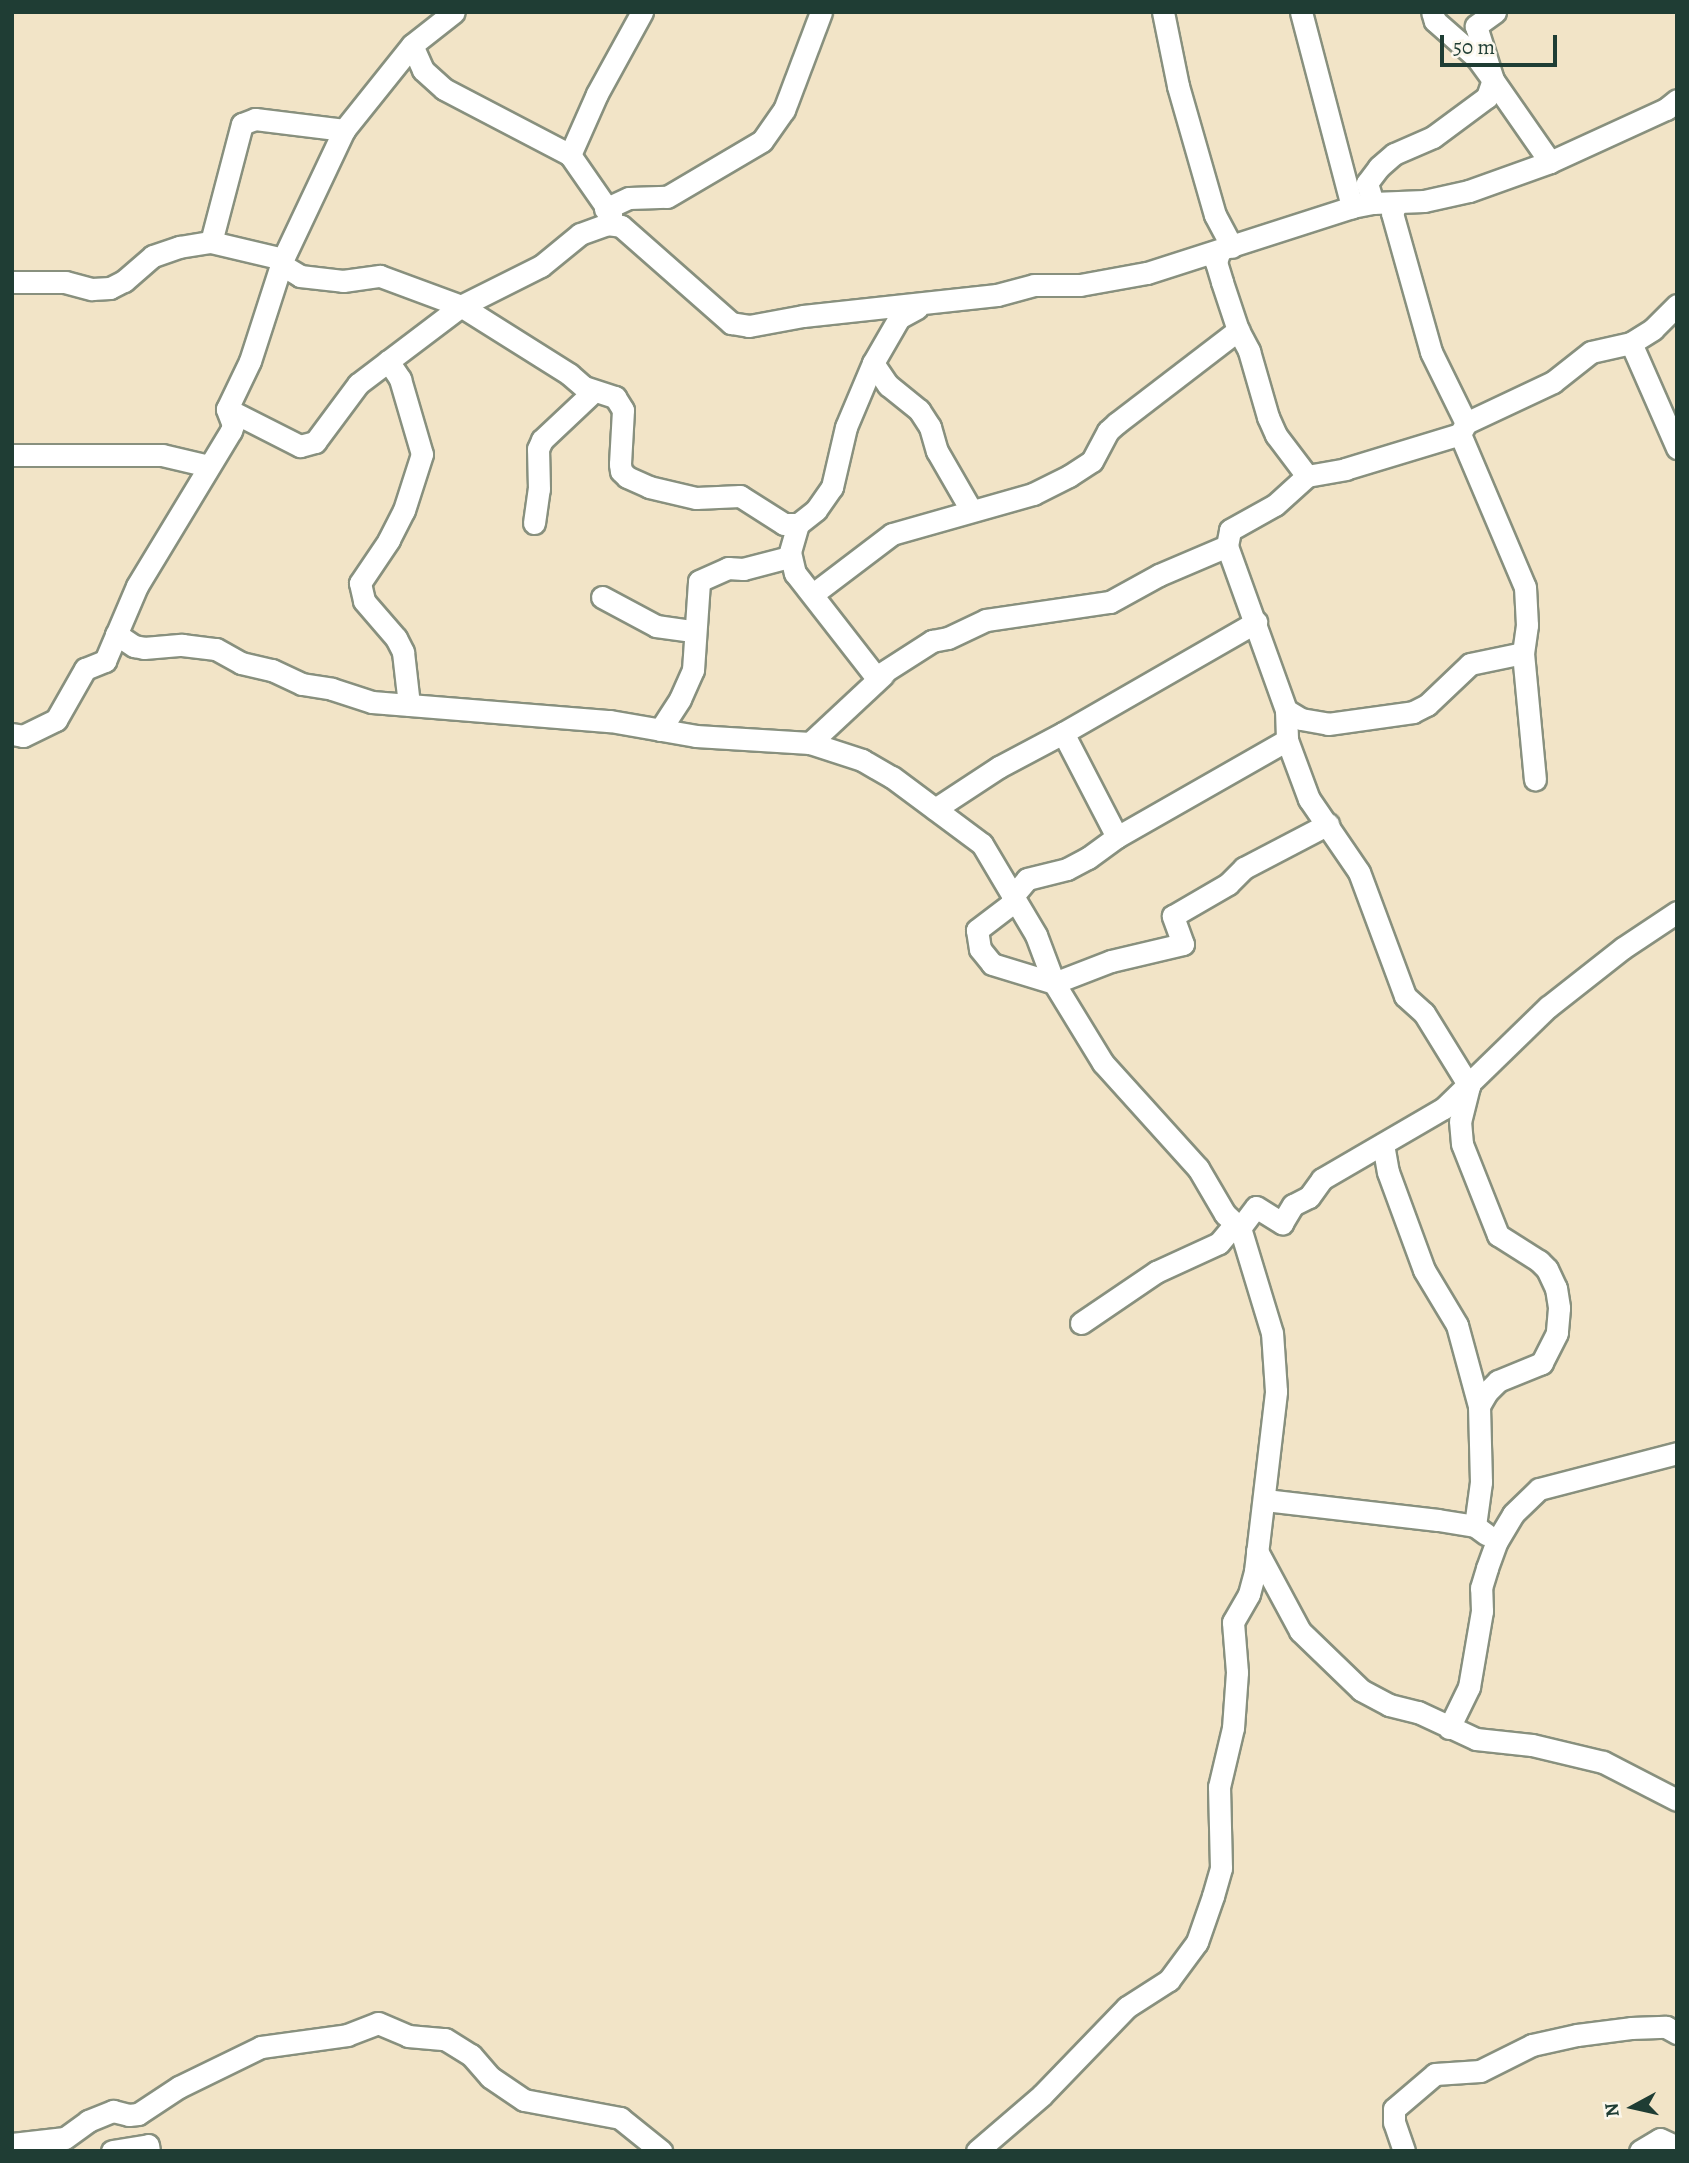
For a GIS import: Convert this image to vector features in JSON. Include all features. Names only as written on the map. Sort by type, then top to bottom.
[{"type":"street","points":[[12,734],[23,736],[58,718],[75,682],[89,666],[104,661],[138,586],[231,431],[233,425],[227,409],[250,361],[283,262],[344,130],[412,45],[427,22],[454,12]]},
{"type":"street","points":[[570,155],[597,94],[642,12]]},
{"type":"street","points":[[227,409],[300,446],[309,445],[319,438],[358,384],[461,306],[541,266],[629,198],[667,197],[762,141],[783,110],[821,12]]},
{"type":"street","points":[[1163,12],[1178,86],[1226,248]]},
{"type":"street","points":[[1301,12],[1362,205]]},
{"type":"street","points":[[1432,12],[1435,21],[1476,57],[1550,162]]},
{"type":"street","points":[[1362,205],[1367,183],[1378,167],[1394,154],[1433,137],[1488,97],[1493,80],[1483,44],[1476,31],[1479,22],[1495,12]]},
{"type":"street","points":[[412,45],[423,70],[444,89],[570,155],[588,178],[606,217],[621,226],[731,323],[749,326],[997,295],[1034,285],[1080,285],[1147,273],[1362,205],[1424,201],[1469,191],[1550,162],[1666,109],[1677,100]]},
{"type":"street","points":[[211,243],[242,124],[255,119],[344,130]]},
{"type":"street","points":[[1397,203],[1391,214],[1432,352],[1525,587],[1527,625],[1523,653],[1535,779]]},
{"type":"street","points":[[12,282],[65,282],[92,289],[110,288],[124,281],[153,256],[179,247],[211,243],[283,262],[300,276],[343,281],[380,276],[461,306],[594,391],[615,397],[623,410],[620,464],[621,471],[627,477],[649,487],[696,498],[740,496],[784,524],[798,524]]},
{"type":"street","points":[[1226,248],[1216,262],[1238,330],[1249,351],[1276,435],[1307,476]]},
{"type":"street","points":[[883,675],[871,675],[795,573],[789,557],[798,524],[816,510],[832,487],[846,426],[873,363],[899,318],[928,302]]},
{"type":"street","points":[[1479,1406],[1487,1392],[1498,1381],[1542,1363],[1557,1333],[1559,1308],[1556,1289],[1547,1269],[1530,1254],[1498,1235],[1462,1144],[1460,1121],[1469,1086],[1424,1013],[1405,996],[1359,872],[1309,799],[1287,740],[1286,710],[1227,546],[1230,530],[1275,505],[1307,476],[1345,469],[1463,429],[1553,382],[1591,352],[1631,344],[1653,329],[1677,305]]},
{"type":"street","points":[[813,594],[891,534],[1033,494],[1084,467],[1097,454],[1108,431],[1238,330]]},
{"type":"street","points":[[1631,344],[1677,448]]},
{"type":"street","points":[[388,361],[400,379],[422,454],[394,530],[360,583],[364,601],[396,638],[403,652],[409,705]]},
{"type":"street","points":[[873,363],[888,385],[919,410],[930,427],[937,451],[971,510]]},
{"type":"street","points":[[534,523],[540,489],[538,449],[542,440],[594,391]]},
{"type":"street","points":[[12,455],[162,455],[209,466]]},
{"type":"street","points":[[810,743],[883,675],[932,641],[948,638],[986,620],[1106,604],[1159,575],[1227,546]]},
{"type":"street","points":[[660,730],[689,680],[695,654],[693,631],[699,581],[728,568],[743,569],[789,557]]},
{"type":"street","points":[[602,597],[656,626],[693,631]]},
{"type":"street","points":[[934,809],[1012,760],[1256,622]]},
{"type":"street","points":[[116,634],[134,646],[144,648],[182,645],[216,649],[241,663],[272,670],[310,686],[332,689],[372,702],[610,722],[660,730],[810,743],[862,760],[982,844],[1036,935],[1054,983],[1102,1063],[1198,1168],[1225,1214],[1237,1226],[1263,1297],[1276,1366],[1265,1500],[1257,1551],[1249,1594],[1233,1622],[1237,1672],[1233,1728],[1219,1787],[1221,1868],[1197,1942],[1168,1980],[1127,2007],[1052,2085],[977,2151]]},
{"type":"street","points":[[1286,710],[1301,719],[1328,724],[1413,712],[1427,705],[1470,664],[1523,653]]},
{"type":"street","points":[[1063,733],[1117,837]]},
{"type":"street","points":[[1287,740],[1117,837],[1068,869],[1027,879],[1014,899],[976,930],[980,948],[992,964],[1054,983],[1111,961],[1183,944],[1173,916],[1228,884],[1244,868],[1328,824]]},
{"type":"street","points":[[1081,1323],[1156,1272],[1219,1243],[1256,1207],[1282,1223],[1293,1205],[1309,1197],[1322,1179],[1423,1123],[1469,1086],[1548,1007],[1623,948],[1677,912]]},
{"type":"street","points":[[1383,1144],[1388,1172],[1424,1270],[1457,1325],[1479,1406],[1481,1490],[1475,1526]]},
{"type":"street","points":[[1449,1728],[1469,1687],[1482,1611],[1481,1588],[1497,1541],[1513,1514],[1539,1489],[1677,1453]]},
{"type":"street","points":[[1265,1500],[1475,1526],[1497,1541]]},
{"type":"street","points":[[1257,1551],[1300,1631],[1343,1675],[1389,1705],[1418,1712],[1476,1739],[1532,1745],[1603,1762],[1677,1800]]},
{"type":"street","points":[[12,2144],[65,2138],[88,2121],[113,2111],[138,2114],[178,2087],[261,2047],[347,2035],[378,2024],[408,2036],[450,2042],[471,2055],[500,2085],[524,2100],[620,2118],[661,2151]]},
{"type":"street","points":[[1404,2151],[1394,2122],[1394,2109],[1435,2074],[1480,2071],[1532,2045],[1577,2035],[1631,2028],[1667,2027],[1677,2033]]},
{"type":"street","points":[[1640,2151],[1660,2139],[1677,2147]]},
{"type":"street","points":[[112,2151],[148,2145],[149,2151]]}]
